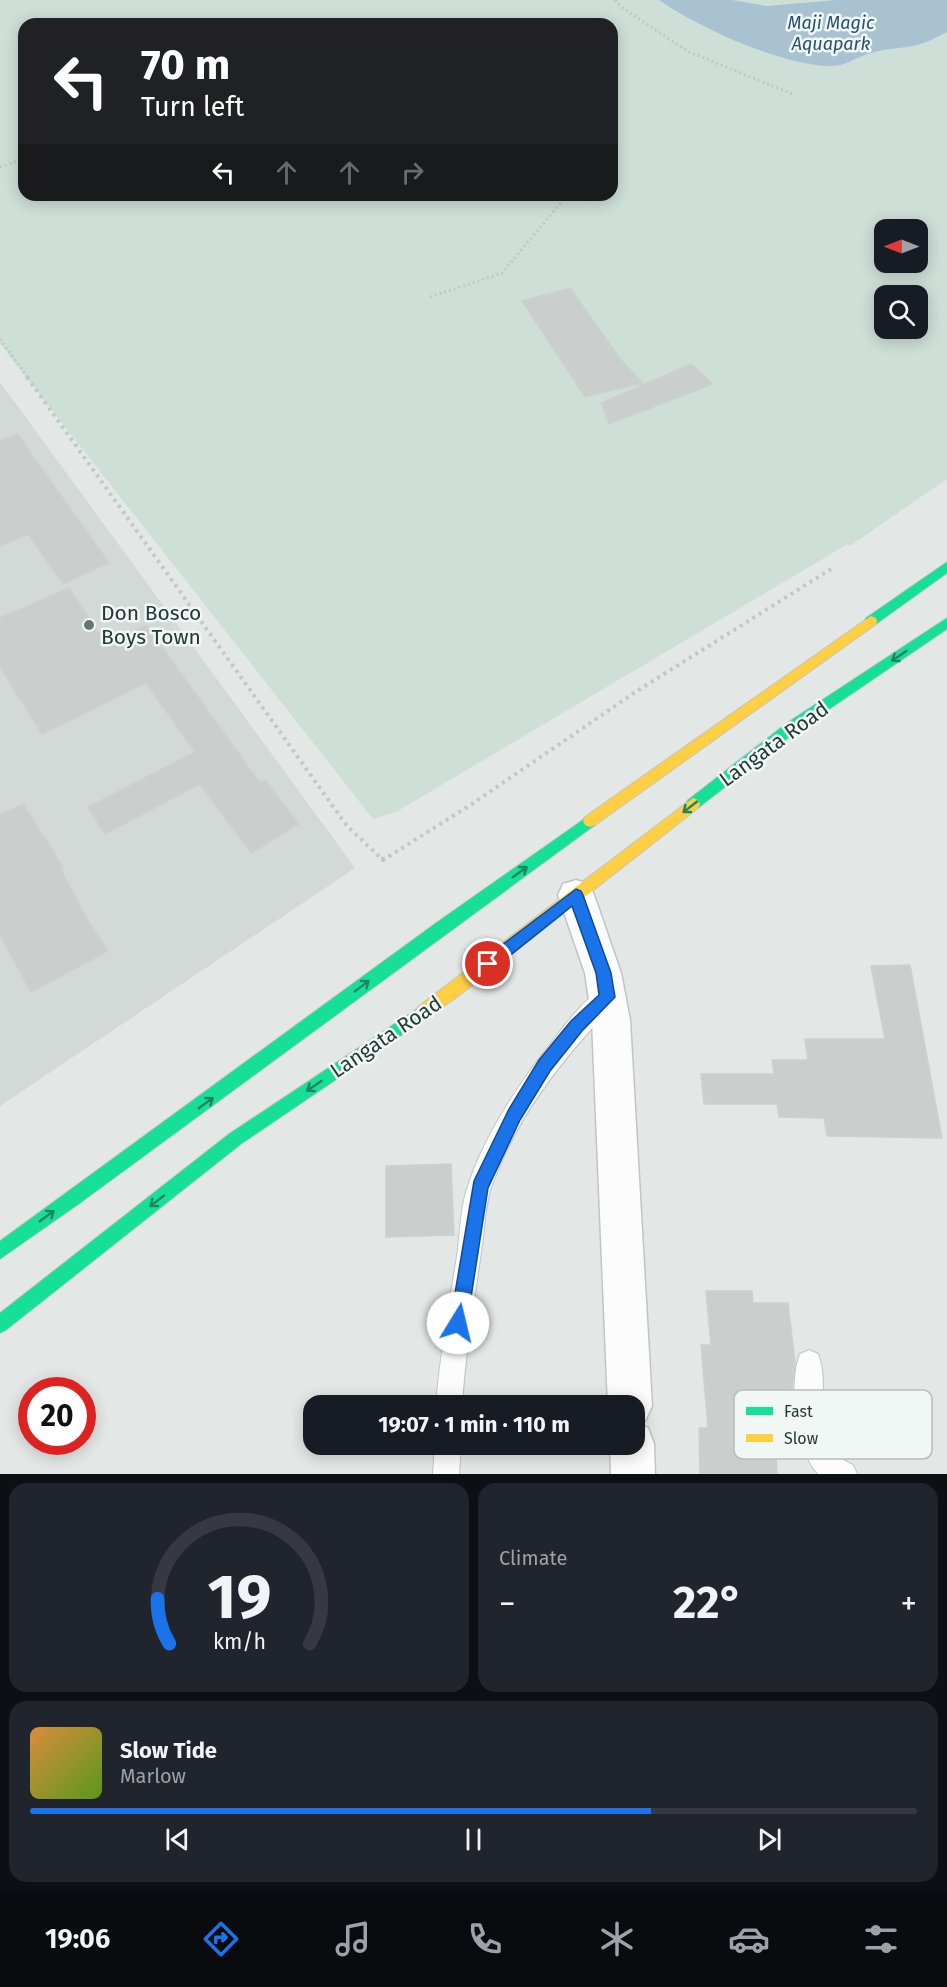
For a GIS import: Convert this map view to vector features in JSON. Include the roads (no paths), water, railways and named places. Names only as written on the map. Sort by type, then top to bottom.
[{"type":"main road","name":"Langata Road","points":[[0,1251],[216,1095],[436,930],[947,567]]},
{"type":"main road","name":"Langata Road","points":[[0,1324],[235,1139],[452,992],[792,727],[947,623]]},
{"type":"street","points":[[576,895],[603,973],[611,1020],[630,1395]]},
{"type":"street","points":[[632,1455],[633,1474]]},
{"type":"lane","points":[[450,1395],[451,1368],[480,1187],[514,1114],[544,1066],[577,1026],[607,997]]},
{"type":"lane","points":[[808,1390],[809,1363]]},
{"type":"lane","points":[[446,1474],[447,1455]]},
{"type":"lane","points":[[824,1459],[829,1467],[844,1474]]},
{"type":"water","name":"Maji Magic Aquapark","points":[[659,0],[732,0],[767,6],[837,0],[947,0],[947,32],[921,44],[874,52],[842,65],[814,65],[743,44],[675,11]]},
{"type":"place","name":"Don Bosco Boys Town","points":[[89,625]]}]
